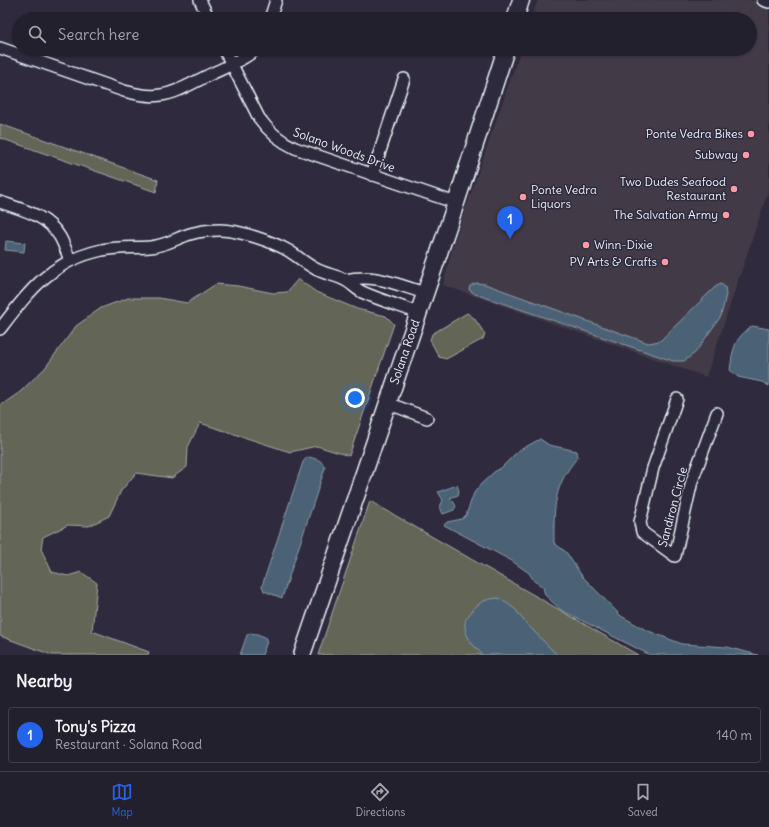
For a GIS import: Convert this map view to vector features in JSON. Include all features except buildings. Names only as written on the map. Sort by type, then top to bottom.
[{"type":"street","points":[[200,0],[206,12]]},
{"type":"street","points":[[272,12],[276,0]]},
{"type":"street","points":[[517,12],[521,0]]},
{"type":"street","points":[[764,0],[769,2]]},
{"type":"street","points":[[0,48],[12,52]]},
{"type":"street","points":[[23,56],[124,91],[139,95],[152,96],[174,92],[232,65],[246,56]]},
{"type":"street","name":"Solano Woods Drive","points":[[228,56],[259,118],[274,136],[295,148],[456,203]]},
{"type":"street","name":"Solana Road","points":[[302,655],[456,203],[504,56]]},
{"type":"street","points":[[372,175],[404,79]]},
{"type":"street","points":[[0,202],[35,214],[46,220],[60,238],[70,260]]},
{"type":"street","points":[[0,329],[29,291],[57,268],[70,260],[82,255],[103,250],[123,247],[151,247],[164,244],[190,234],[203,231],[222,230],[246,234],[280,246],[314,268],[345,280],[360,292],[418,313]]},
{"type":"street","points":[[345,280],[364,277],[374,278],[425,293]]},
{"type":"street","name":"Sandiron Circle","points":[[677,399],[653,468],[640,522],[640,527],[646,535],[675,556],[692,481],[717,413]]},
{"type":"street","points":[[387,403],[427,418]]},
{"type":"shaded area","points":[[538,0],[769,0],[769,189],[706,377],[443,285],[454,242],[519,56],[757,56],[757,12],[534,12]]},
{"type":"green space","points":[[0,124],[158,180],[156,192],[0,138]]},
{"type":"green space","points":[[298,279],[316,292],[357,309],[386,316],[394,324],[349,456],[317,446],[290,452],[200,423],[188,447],[187,467],[172,478],[136,473],[121,491],[109,516],[89,526],[68,525],[43,537],[41,549],[52,572],[68,576],[81,572],[97,583],[92,631],[149,652],[148,655],[52,655],[0,636],[0,406],[20,392],[45,368],[76,326],[101,308],[128,298],[159,298],[187,303],[216,284],[238,286],[273,293],[287,292]]},
{"type":"green space","points":[[467,313],[474,318],[485,334],[483,339],[446,359],[439,357],[430,340],[432,334]]},
{"type":"green space","points":[[370,501],[638,655],[318,655]]},
{"type":"water","points":[[6,241],[25,243],[24,252],[5,250]]},
{"type":"water","points":[[476,283],[485,284],[648,343],[660,341],[715,287],[721,284],[725,287],[726,295],[721,316],[695,353],[684,361],[673,361],[475,294],[469,290],[470,286]]},
{"type":"water","points":[[752,326],[769,329],[769,386],[762,382],[738,377],[730,370],[735,345],[741,335]]},
{"type":"water","points":[[540,439],[549,445],[577,451],[578,457],[559,487],[554,518],[554,543],[566,552],[582,576],[621,616],[646,630],[682,644],[727,647],[758,655],[650,655],[561,610],[545,595],[543,587],[534,581],[529,573],[512,561],[444,525],[447,522],[462,519],[466,515],[474,493],[480,485],[494,472],[501,468],[518,451]]},
{"type":"water","points":[[307,457],[321,461],[325,468],[282,598],[264,591],[262,586],[303,462]]},
{"type":"water","points":[[457,485],[459,491],[458,495],[450,498],[456,506],[454,510],[443,514],[440,507],[443,500],[438,492]]},
{"type":"water","points":[[499,598],[515,609],[524,621],[557,655],[483,655],[479,652],[472,644],[465,629],[466,619],[481,603],[490,599]]},
{"type":"water","points":[[250,633],[265,637],[267,642],[262,655],[240,655],[247,635]]},
{"type":"place","name":"Ponte Vedra Bikes","points":[[751,134]]},
{"type":"place","name":"Subway","points":[[746,155]]},
{"type":"place","name":"Two Dudes Seafood Restaurant","points":[[734,189]]},
{"type":"place","name":"Ponte Vedra Liquors","points":[[523,197]]},
{"type":"place","name":"The Salvation Army","points":[[726,215]]},
{"type":"place","name":"Tony's Pizza","points":[[510,239]]},
{"type":"place","name":"Winn-Dixie","points":[[586,245]]},
{"type":"place","name":"PV Arts & Crafts","points":[[665,262]]}]
